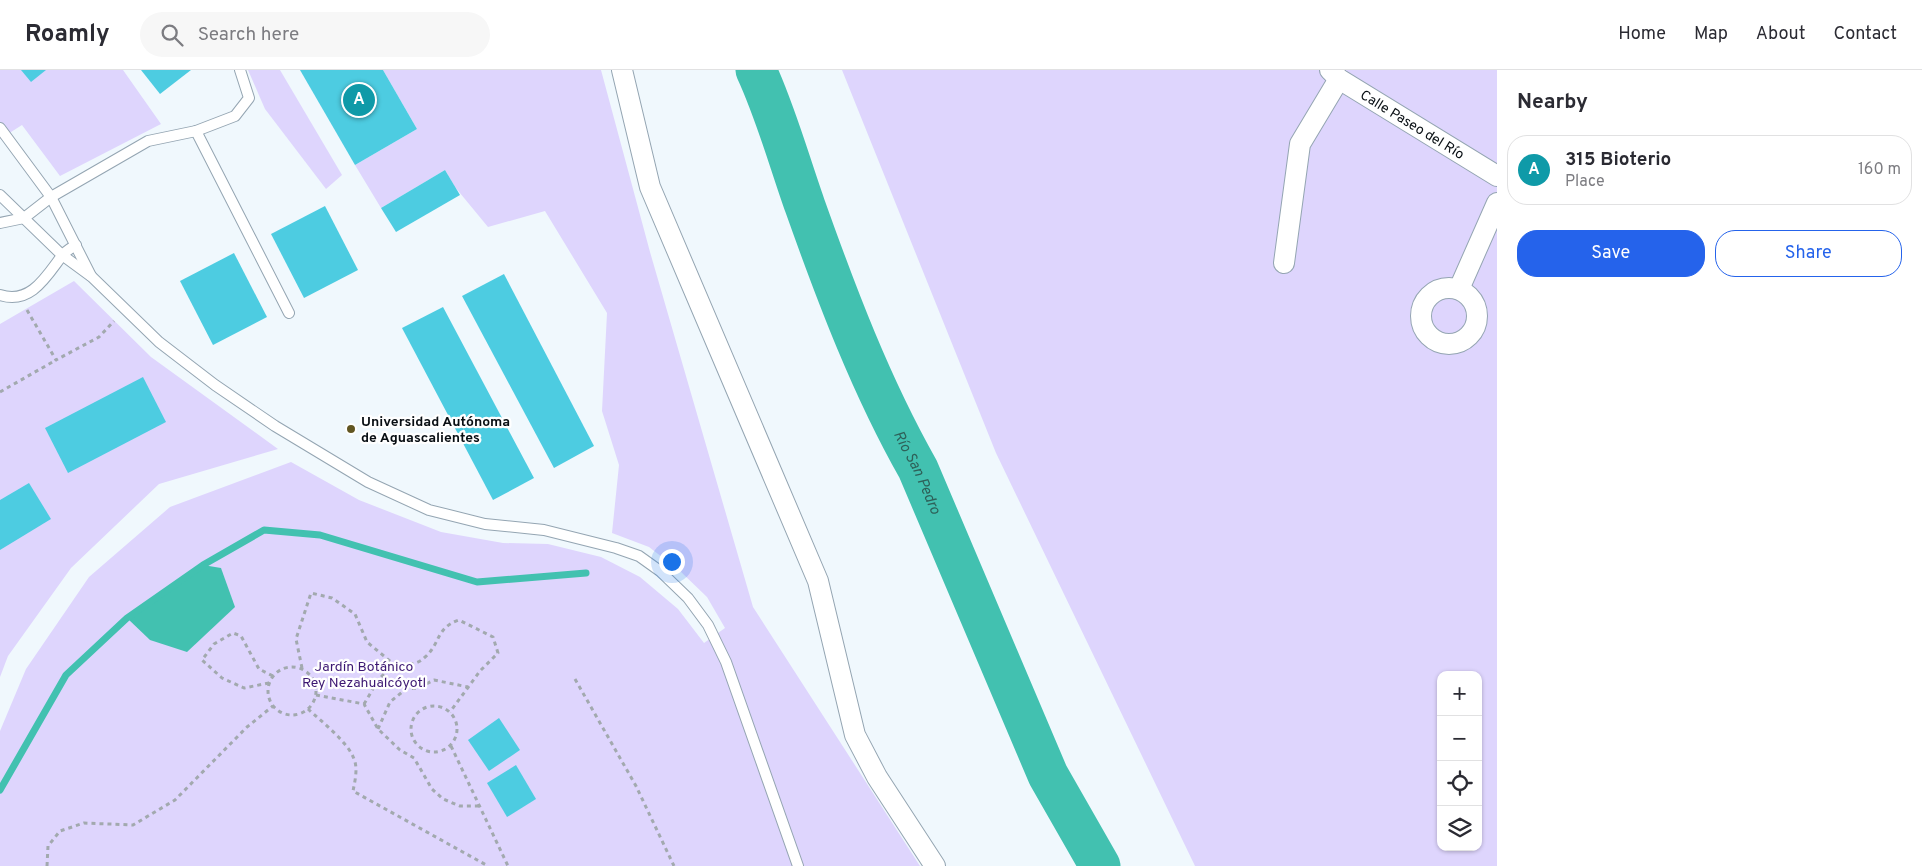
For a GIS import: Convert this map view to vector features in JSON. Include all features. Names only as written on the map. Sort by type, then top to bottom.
[{"type":"street","points":[[622,70],[650,187],[818,581],[855,735],[877,777],[935,866]]},
{"type":"street","points":[[1284,263],[1300,144],[1334,74]]},
{"type":"street","name":"Calle Paseo del Río","points":[[1334,74],[1497,176]]},
{"type":"street","points":[[1460,289],[1497,203]]},
{"type":"lane","points":[[0,223],[24,218],[51,197],[148,142],[196,131],[235,116],[249,98],[240,70]]},
{"type":"lane","points":[[0,128],[51,197],[92,277]]},
{"type":"lane","points":[[196,131],[290,313]]},
{"type":"lane","points":[[0,195],[62,255],[92,277],[159,342],[215,385],[275,426],[368,482],[429,510],[484,524],[544,530],[616,548],[639,556],[660,571],[688,598],[708,625],[726,662],[798,866]]},
{"type":"lane","points":[[0,295],[19,297],[31,292],[40,284],[62,255],[76,245]]},
{"type":"path","points":[[19,297],[56,360]]},
{"type":"path","points":[[0,392],[99,337],[124,309]]},
{"type":"path","points":[[302,668],[286,667],[273,676],[269,684],[269,699],[273,706],[286,714],[302,713],[308,709],[316,695],[314,679],[302,668],[296,639],[311,593],[332,598],[355,614],[367,642],[396,666]]},
{"type":"path","points":[[364,704],[384,674],[396,666],[409,666],[424,659],[447,624],[459,620],[493,637],[498,653],[468,687],[450,712]]},
{"type":"path","points":[[269,684],[244,688],[222,678],[202,660],[214,644],[233,633],[241,636],[259,669],[273,676]]},
{"type":"path","points":[[575,679],[636,786],[674,866]]},
{"type":"path","points":[[378,729],[390,702],[406,689],[418,688],[434,680],[468,687]]},
{"type":"path","points":[[316,695],[364,704]]},
{"type":"path","points":[[364,704],[378,729],[400,750],[414,758],[432,789],[443,799],[460,806],[479,806]]},
{"type":"path","points":[[47,866],[48,846],[60,831],[84,823],[133,825],[175,800],[247,727],[273,706]]},
{"type":"path","points":[[428,707],[443,708],[450,712],[454,718],[457,732],[451,746],[437,752],[429,752],[416,744],[411,729],[416,715],[428,707]]},
{"type":"path","points":[[308,709],[347,748],[355,760],[356,774],[353,791],[488,866]]},
{"type":"path","points":[[451,746],[508,866]]},
{"type":"green space","points":[[0,70],[123,70],[161,124],[60,176],[22,125],[0,139]]},
{"type":"green space","points":[[248,70],[280,70],[342,175],[326,189],[265,109]]},
{"type":"green space","name":"Jardín Botánico Rey Nezahualcóyotl","points":[[383,70],[601,70],[650,252],[753,607],[920,866],[0,866],[0,731],[26,669],[89,577],[170,507],[291,462],[359,500],[441,532],[503,543],[548,544],[601,557],[640,577],[678,609],[704,643],[725,628],[707,597],[680,571],[649,547],[612,533],[619,465],[602,411],[607,313],[545,211],[488,227],[455,187],[445,170],[381,208],[355,165],[417,129]]},
{"type":"green space","points":[[842,70],[1497,70],[1497,866],[1195,866],[996,453]]},
{"type":"green space","points":[[74,281],[151,357],[278,449],[159,484],[71,568],[8,656],[0,677],[0,324]]},
{"type":"shaded area","points":[[203,565],[221,568],[235,607],[187,652],[150,640],[127,618]]},
{"type":"building","points":[[21,70],[46,70],[31,82]]},
{"type":"building","points":[[141,70],[191,70],[160,94]]},
{"type":"building","points":[[300,70],[383,70],[417,129],[355,165]]},
{"type":"building","points":[[445,170],[460,195],[396,232],[381,208]]},
{"type":"building","points":[[325,206],[358,270],[304,298],[271,234]]},
{"type":"building","points":[[234,253],[267,317],[213,345],[180,281]]},
{"type":"building","points":[[504,274],[594,446],[554,468],[462,296]]},
{"type":"building","points":[[443,307],[534,478],[493,500],[402,328]]},
{"type":"building","points":[[143,377],[166,422],[68,473],[45,428]]},
{"type":"building","points":[[29,483],[51,519],[0,550],[0,500]]},
{"type":"building","points":[[499,718],[520,750],[489,771],[468,740]]},
{"type":"building","points":[[516,765],[536,799],[507,817],[487,783]]},
{"type":"waterway","name":"Río San Pedro","points":[[756,70],[776,120],[830,273],[870,373],[918,469],[1048,775],[1100,866]]},
{"type":"waterway","points":[[0,790],[66,675],[127,618],[203,565],[264,530],[320,535],[477,582],[586,573]]},
{"type":"place","name":"315 Bioterio","points":[[359,100]]},
{"type":"place","name":"Universidad Autónoma de Aguascalientes","points":[[351,429]]}]
